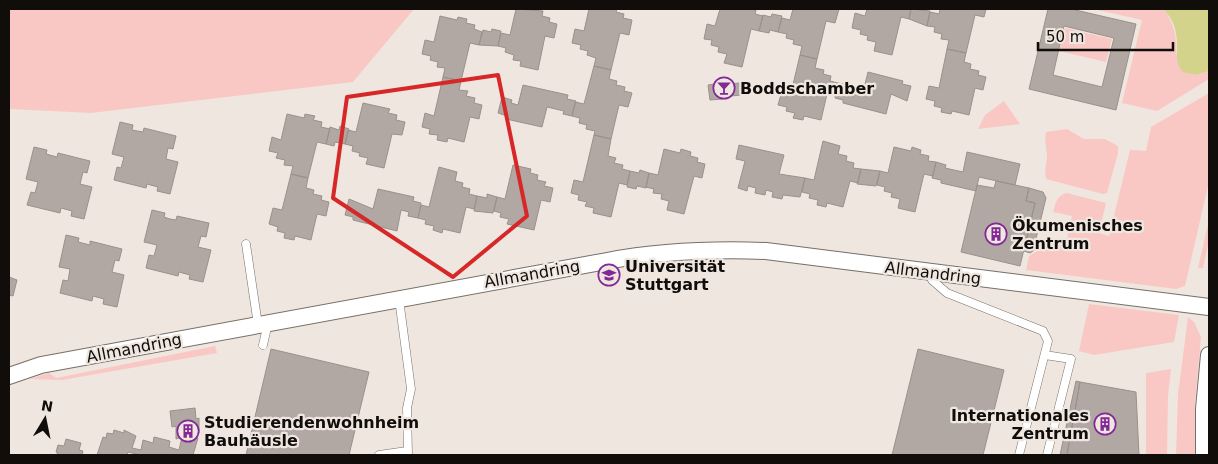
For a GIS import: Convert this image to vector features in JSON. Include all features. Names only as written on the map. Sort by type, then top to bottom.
[{"type":"street","name":"Allmandring","points":[[9,376],[41,365],[645,254],[718,249],[766,251],[1209,307]]},
{"type":"street","points":[[1204,455],[1204,409],[1209,355]]},
{"type":"lane","points":[[246,244],[263,324],[263,345]]},
{"type":"lane","points":[[931,273],[932,280],[947,293],[1043,330],[1048,341],[1019,455]]},
{"type":"lane","points":[[379,455],[408,453],[407,408],[411,389],[399,299]]},
{"type":"lane","points":[[1045,355],[1071,359],[1047,455]]},
{"type":"highlighted area","points":[[498,75],[527,216],[453,277],[333,198],[347,97]]},
{"type":"shaded area","points":[[9,9],[414,9],[353,82],[91,113],[9,109]]},
{"type":"shaded area","points":[[1093,9],[1164,9],[1174,30],[1176,54],[1196,75],[1209,71],[1209,79],[1157,111],[1122,103],[1142,20]]},
{"type":"shaded area","points":[[1164,9],[1209,9],[1209,71],[1196,75],[1183,72],[1177,58],[1175,27]]},
{"type":"shaded area","points":[[1065,28],[1112,39],[1106,62],[1059,51]]},
{"type":"shaded area","points":[[1209,93],[1209,182],[1185,286],[1176,289],[1026,270],[1029,256],[1040,249],[1042,239],[1066,243],[1072,216],[1053,212],[1061,195],[1067,193],[1106,203],[1099,233],[1109,236],[1130,150],[1146,151],[1151,127]]},
{"type":"shaded area","points":[[1004,101],[1020,124],[978,129],[985,115]]},
{"type":"shaded area","points":[[1067,129],[1084,139],[1105,139],[1118,146],[1118,153],[1107,193],[1103,194],[1046,179],[1046,132]]},
{"type":"shaded area","points":[[1209,220],[1209,241],[1203,268],[1198,268]]},
{"type":"shaded area","points":[[1089,304],[1179,315],[1174,342],[1094,355],[1079,351]]},
{"type":"shaded area","points":[[1188,317],[1194,322],[1201,337],[1195,404],[1195,455],[1176,455],[1178,394]]},
{"type":"shaded area","points":[[215,346],[217,353],[62,380],[30,379],[49,373],[56,378]]},
{"type":"shaded area","points":[[1171,369],[1168,396],[1167,455],[1146,455],[1146,373]]},
{"type":"building","points":[[516,9],[543,11],[542,16],[550,18],[549,22],[557,24],[554,38],[545,36],[538,70],[520,66],[521,61],[513,60],[514,55],[505,52],[506,48],[498,46],[501,33],[510,35]]},
{"type":"building","points":[[589,9],[617,9],[616,12],[624,14],[623,18],[632,20],[629,35],[620,33],[611,70],[594,66],[596,58],[587,55],[588,51],[580,49],[581,45],[572,43],[575,29],[584,31]]},
{"type":"building","points":[[720,9],[750,9],[756,10],[755,14],[763,16],[759,31],[751,29],[742,67],[724,63],[727,54],[718,52],[719,47],[711,45],[712,40],[704,39],[707,24],[715,26]]},
{"type":"building","points":[[793,9],[839,9],[835,23],[826,21],[817,59],[800,55],[802,46],[793,44],[794,40],[786,38],[787,34],[778,32],[782,18],[790,20]]},
{"type":"building","points":[[867,9],[911,9],[909,19],[901,17],[892,55],[874,51],[876,42],[867,40],[868,36],[860,34],[861,30],[852,28],[855,13],[865,16]]},
{"type":"building","points":[[911,9],[930,11],[927,26],[909,19]]},
{"type":"building","points":[[940,9],[986,9],[984,17],[975,15],[966,53],[947,49],[949,40],[941,39],[942,34],[934,32],[935,27],[927,26],[930,12],[939,14]]},
{"type":"building","points":[[1048,9],[1071,9],[1136,24],[1116,110],[1029,89]],"holes":[[[1064,26],[1114,38],[1102,87],[1053,75]]]},
{"type":"building","points":[[772,14],[782,16],[778,32],[770,30],[769,33],[759,31],[763,15],[771,17]]},
{"type":"building","points":[[440,16],[457,20],[458,17],[467,19],[466,23],[475,25],[474,29],[482,32],[479,45],[470,43],[461,81],[443,77],[445,68],[437,67],[438,62],[430,60],[431,56],[422,54],[425,40],[434,42]]},
{"type":"building","points":[[492,29],[501,31],[498,46],[479,45],[483,30],[491,32]]},
{"type":"building","points":[[947,49],[966,53],[964,62],[971,64],[970,69],[979,71],[978,75],[986,77],[983,90],[975,88],[969,115],[952,111],[951,114],[941,112],[942,108],[934,106],[935,101],[926,99],[929,86],[939,88]]},
{"type":"building","points":[[800,55],[817,59],[815,68],[824,70],[823,74],[831,76],[830,81],[838,83],[835,96],[827,94],[821,120],[804,116],[803,120],[793,118],[795,113],[786,111],[787,107],[778,105],[782,91],[791,93]]},
{"type":"building","points":[[594,66],[611,70],[609,79],[617,81],[616,85],[625,87],[624,91],[632,93],[628,107],[619,105],[611,139],[594,135],[595,131],[586,129],[587,125],[579,123],[580,118],[572,116],[575,102],[584,104]]},
{"type":"building","points":[[868,72],[903,81],[902,84],[911,86],[907,101],[891,94],[886,114],[843,103],[843,100],[835,98],[838,83],[848,85],[847,89],[863,92]]},
{"type":"building","points":[[443,77],[461,81],[459,90],[468,91],[466,96],[475,98],[474,103],[482,105],[479,119],[470,117],[464,142],[448,138],[447,142],[437,140],[438,135],[429,134],[430,129],[422,127],[425,113],[434,116]]},
{"type":"building","name":"Boddschamber","points":[[730,82],[730,84],[739,83],[741,95],[731,96],[731,92],[722,93],[722,99],[710,100],[708,85]]},
{"type":"building","points":[[523,85],[568,95],[567,99],[576,101],[572,116],[563,114],[564,111],[547,107],[542,127],[506,119],[507,116],[498,113],[502,97],[512,100],[511,103],[518,105]]},
{"type":"building","points":[[363,103],[390,109],[388,113],[397,115],[396,120],[405,122],[402,135],[392,134],[384,168],[366,164],[368,158],[359,156],[360,153],[352,151],[353,146],[345,144],[348,130],[356,132]]},
{"type":"building","points":[[287,114],[304,118],[305,114],[315,116],[313,120],[322,122],[321,127],[330,129],[326,144],[317,142],[308,178],[291,174],[293,166],[284,165],[285,160],[276,158],[278,153],[269,151],[272,137],[281,140]]},
{"type":"building","points":[[120,122],[133,125],[132,130],[143,132],[144,128],[176,136],[173,149],[168,148],[166,159],[178,162],[170,194],[157,191],[158,187],[147,184],[146,188],[114,180],[117,167],[121,168],[124,157],[112,154]]},
{"type":"building","points":[[340,126],[349,129],[345,144],[335,142],[334,146],[326,144],[330,127],[339,130]]},
{"type":"building","points":[[594,135],[611,139],[608,156],[616,158],[614,163],[623,165],[622,169],[630,171],[627,185],[619,183],[611,217],[593,213],[594,208],[585,206],[587,202],[578,200],[579,195],[571,193],[574,180],[583,182]]},
{"type":"building","points":[[823,141],[840,146],[838,154],[847,156],[846,161],[854,163],[853,168],[861,169],[858,183],[850,181],[843,207],[827,203],[826,207],[817,205],[818,200],[809,198],[810,194],[802,192],[805,178],[814,180]]},
{"type":"building","points":[[739,145],[784,155],[779,174],[805,178],[800,197],[783,195],[782,199],[772,197],[773,192],[766,190],[765,195],[755,193],[756,188],[748,186],[747,191],[738,188],[745,161],[736,159]]},
{"type":"building","points":[[34,147],[47,150],[46,154],[57,157],[58,153],[90,161],[87,173],[83,172],[80,184],[92,187],[84,219],[71,216],[72,211],[61,208],[60,213],[27,205],[31,192],[35,193],[38,182],[26,179]]},
{"type":"building","points":[[894,147],[911,151],[912,147],[921,150],[920,154],[929,156],[928,161],[936,162],[933,176],[924,174],[915,212],[898,208],[900,199],[891,197],[892,193],[884,191],[885,187],[877,185],[880,171],[888,173]]},
{"type":"building","points":[[664,149],[680,153],[681,149],[691,152],[690,156],[698,158],[697,162],[705,164],[702,178],[694,176],[684,214],[667,210],[669,201],[661,199],[662,194],[653,193],[654,189],[646,187],[649,173],[658,175]]},
{"type":"building","points":[[967,152],[1020,164],[1015,185],[979,177],[976,191],[941,183],[941,180],[932,178],[936,162],[946,165],[945,168],[963,172]]},
{"type":"building","points":[[513,165],[531,169],[530,173],[538,175],[537,180],[546,182],[544,186],[553,188],[550,202],[541,200],[534,230],[507,224],[509,219],[500,217],[501,213],[494,211],[497,197],[505,199]]},
{"type":"building","points":[[439,167],[457,172],[455,181],[463,183],[462,187],[470,189],[469,194],[477,196],[474,209],[466,207],[460,233],[443,229],[442,233],[433,230],[434,226],[425,224],[426,220],[418,218],[421,205],[429,207]]},
{"type":"building","points":[[861,169],[880,171],[876,186],[857,184]]},
{"type":"building","points":[[640,170],[649,173],[646,188],[637,186],[636,189],[627,187],[630,171],[639,173]]},
{"type":"building","points":[[291,174],[308,178],[306,188],[314,190],[313,194],[322,196],[321,200],[329,202],[326,216],[317,214],[311,240],[295,236],[294,240],[284,238],[285,233],[277,231],[278,227],[269,224],[273,208],[282,210]]},
{"type":"building","name":"Ökumenisches Zentrum","points":[[996,181],[1029,188],[1026,201],[1035,203],[1020,266],[961,252],[977,185],[994,188]]},
{"type":"building","points":[[1029,188],[1043,192],[1046,198],[1033,251],[1030,253],[1024,251],[1035,203],[1026,201]]},
{"type":"building","points":[[378,189],[414,197],[413,201],[421,203],[418,218],[408,216],[409,212],[401,210],[397,231],[353,220],[353,217],[345,215],[349,199],[373,209]]},
{"type":"building","points":[[487,194],[497,197],[493,213],[474,211],[477,196],[487,198]]},
{"type":"building","points":[[152,210],[165,213],[164,217],[170,219],[176,220],[177,216],[209,223],[206,237],[201,236],[198,247],[211,250],[203,282],[189,279],[190,275],[179,272],[178,276],[146,268],[149,255],[154,256],[157,245],[144,242]]},
{"type":"building","points":[[66,235],[79,238],[78,242],[90,245],[90,241],[122,249],[119,261],[115,260],[112,272],[124,275],[117,307],[103,304],[104,299],[93,296],[92,301],[60,293],[63,280],[68,281],[70,269],[59,267]]},
{"type":"building","points":[[9,277],[17,280],[13,296],[9,295]]},
{"type":"building","points":[[271,349],[369,372],[349,455],[246,455]]},
{"type":"building","points":[[918,349],[1004,370],[983,455],[892,455]]},
{"type":"building","points":[[1076,381],[1080,382],[1067,455],[1060,455]]},
{"type":"building","name":"Internationales Zentrum","points":[[1080,382],[1136,392],[1139,455],[1067,455]]},
{"type":"building","name":"Studierendenwohnheim Bauhäusle","points":[[195,408],[196,419],[199,418],[199,433],[194,433],[194,437],[198,438],[193,455],[141,455],[128,452],[127,455],[97,455],[103,437],[106,438],[107,433],[113,434],[114,430],[124,433],[124,430],[136,436],[132,448],[141,450],[143,440],[153,443],[154,437],[170,441],[169,447],[179,450],[182,437],[176,439],[176,426],[172,427],[170,411]]},
{"type":"building","points":[[66,439],[81,443],[79,450],[83,451],[82,455],[59,455],[56,452],[58,445],[64,446]]},
{"type":"place","name":"Boddschamber","points":[[724,88]]},
{"type":"place","name":"Ökumenisches Zentrum","points":[[996,234]]},
{"type":"place","name":"Universität Stuttgart","points":[[609,275]]},
{"type":"place","name":"Internationales Zentrum","points":[[1105,424]]},
{"type":"place","name":"Studierendenwohnheim Bauhäusle","points":[[188,431]]}]
